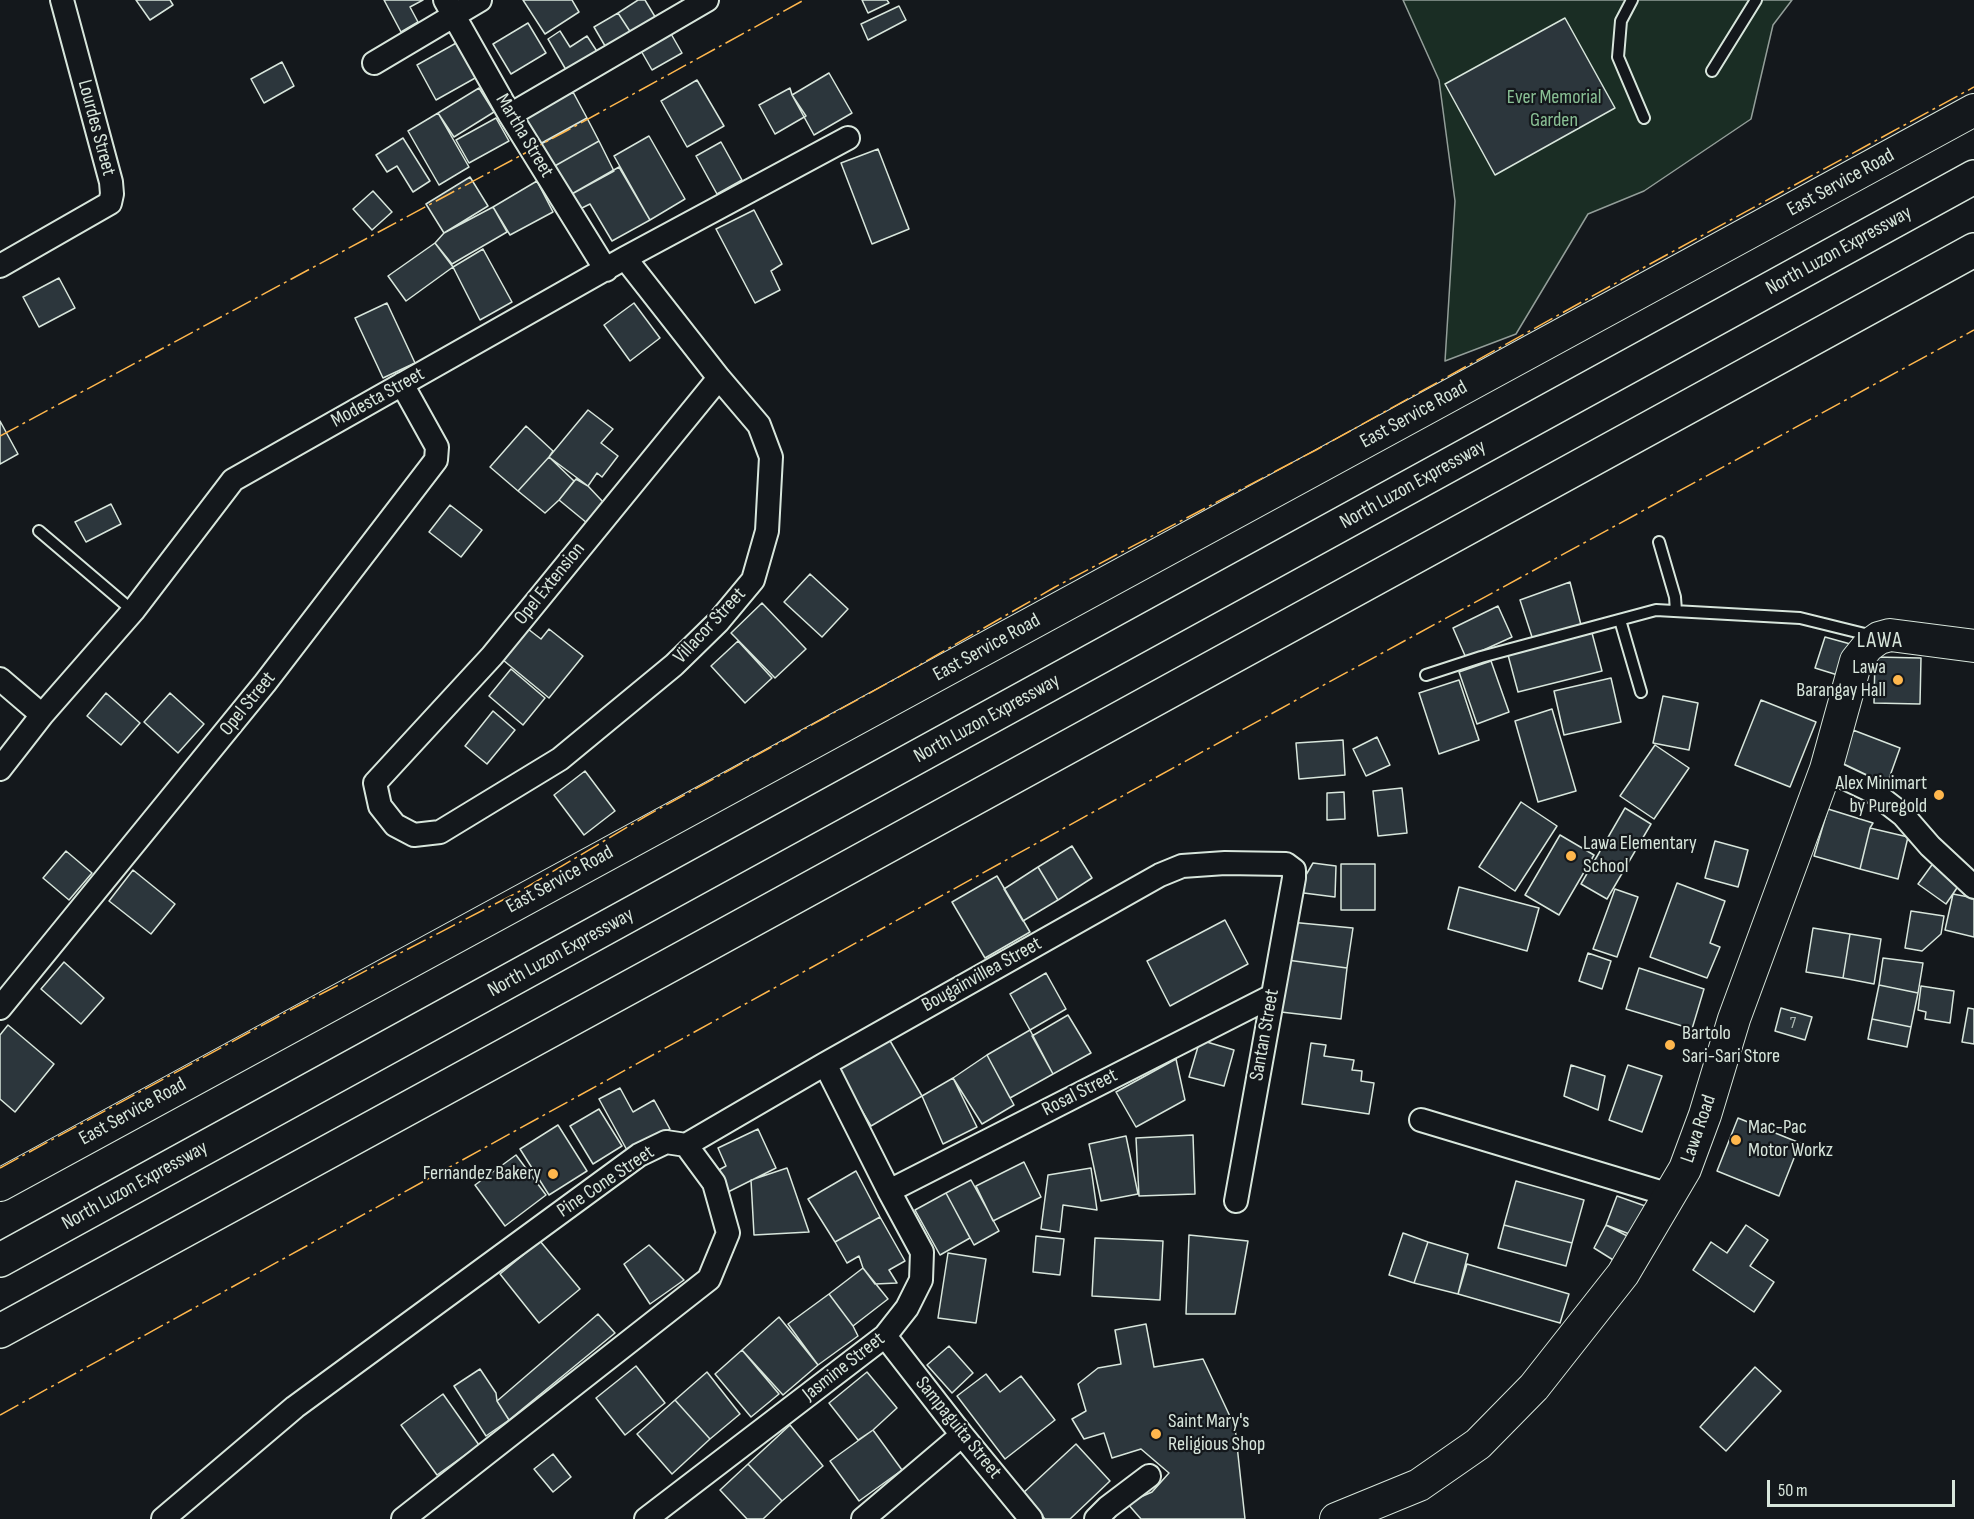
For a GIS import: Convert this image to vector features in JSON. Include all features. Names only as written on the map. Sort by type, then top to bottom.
[{"type":"highway","name":"North Luzon Expressway","points":[[0,1260],[1974,177]]},
{"type":"highway","points":[[0,1331],[1974,250]]},
{"type":"street","name":"Lourdes Street","points":[[0,266],[110,203],[111,182],[62,0]]},
{"type":"street","points":[[374,63],[449,7],[480,0]]},
{"type":"street","points":[[510,115],[707,0]]},
{"type":"street","name":"Martha Street","points":[[449,7],[510,115],[616,264]]},
{"type":"street","name":"East Service Road","points":[[0,1185],[1974,110]]},
{"type":"street","name":"Modesta Street","points":[[0,769],[42,715],[133,611],[233,480],[616,264],[848,138]]},
{"type":"street","name":"Villacor Street","points":[[375,783],[380,806],[395,825],[414,835],[440,832],[560,759],[674,665],[718,622],[753,580],[767,531],[771,457],[759,424],[616,264]]},
{"type":"street","name":"Opel Extension","points":[[375,783],[492,656],[719,378]]},
{"type":"street","name":"Opel Street","points":[[0,1008],[265,684],[436,460],[437,447],[402,384]]},
{"type":"street","points":[[1879,638],[1903,635],[1974,646]]},
{"type":"street","name":"Lawa Road","points":[[1336,1519],[1419,1485],[1478,1444],[1534,1387],[1623,1274],[1685,1170],[1705,1115],[1734,1019],[1826,769],[1856,661],[1868,646],[1879,638]]},
{"type":"street","points":[[0,679],[42,715]]},
{"type":"street","points":[[1826,769],[1872,791],[1903,815],[1930,846],[1974,887]]},
{"type":"street","name":"Bougainvillea Street","points":[[686,1145],[1160,875],[1182,866],[1225,863],[1286,864],[1294,870]]},
{"type":"street","name":"Santan Street","points":[[1236,1201],[1294,870]]},
{"type":"street","name":"Rosal Street","points":[[889,1191],[1272,996]]},
{"type":"street","name":"Jasmine Street","points":[[646,1519],[885,1336],[907,1308],[921,1280],[922,1252],[825,1064]]},
{"type":"street","points":[[1421,1120],[1670,1195]]},
{"type":"street","name":"Pine Cone Street","points":[[163,1519],[295,1407],[639,1155],[666,1142],[686,1145]]},
{"type":"street","points":[[403,1519],[709,1279],[728,1233],[714,1183],[686,1145]]},
{"type":"street","name":"Sampaguita Street","points":[[885,1336],[1031,1519]]},
{"type":"street","points":[[863,1519],[962,1435]]},
{"type":"street","points":[[1096,1519],[1149,1476]]},
{"type":"lane","points":[[1632,0],[1621,21],[1618,57],[1644,118]]},
{"type":"lane","points":[[1712,71],[1756,0]]},
{"type":"lane","points":[[39,531],[133,611]]},
{"type":"lane","points":[[1659,542],[1675,597],[1676,611]]},
{"type":"lane","points":[[1426,675],[1481,657],[1656,610],[1800,618],[1879,638]]},
{"type":"lane","points":[[1620,620],[1641,692]]},
{"type":"green space","name":"Ever Memorial Garden","points":[[1403,0],[1792,0],[1773,25],[1751,119],[1644,191],[1588,214],[1516,334],[1445,361],[1455,201],[1439,80]]},
{"type":"building","points":[[136,0],[170,0],[173,5],[150,20]]},
{"type":"building","points":[[384,0],[423,0],[410,7],[418,22],[401,32]]},
{"type":"building","points":[[523,0],[572,0],[579,12],[545,34]]},
{"type":"building","points":[[638,0],[645,0],[657,20],[633,36],[618,13]]},
{"type":"building","points":[[862,0],[887,0],[889,3],[868,13]]},
{"type":"building","points":[[899,6],[906,20],[868,40],[861,24]]},
{"type":"building","points":[[618,13],[633,36],[608,51],[594,27]]},
{"type":"building","points":[[1565,18],[1615,108],[1495,175],[1445,84]]},
{"type":"building","points":[[528,23],[546,53],[511,74],[493,44]]},
{"type":"building","points":[[560,31],[570,47],[587,36],[600,56],[569,75],[548,39]]},
{"type":"building","points":[[670,32],[682,53],[652,70],[640,49]]},
{"type":"building","points":[[458,42],[477,77],[436,100],[417,65]]},
{"type":"building","points":[[282,62],[294,86],[264,103],[251,79]]},
{"type":"building","points":[[829,73],[852,113],[814,135],[792,95]]},
{"type":"building","points":[[697,80],[724,126],[687,147],[661,101]]},
{"type":"building","points":[[479,88],[494,112],[454,137],[438,113]]},
{"type":"building","points":[[790,88],[806,116],[775,134],[759,105]]},
{"type":"building","points":[[573,92],[587,118],[538,145],[524,119]]},
{"type":"building","points":[[438,113],[469,167],[439,185],[408,131]]},
{"type":"building","points":[[496,118],[509,141],[469,163],[456,140]]},
{"type":"building","points":[[587,118],[599,141],[553,167],[541,144]]},
{"type":"building","points":[[649,136],[685,199],[650,220],[614,156]]},
{"type":"building","points":[[403,138],[430,181],[413,192],[397,166],[387,172],[376,155]]},
{"type":"building","points":[[599,141],[614,171],[570,195],[553,167]]},
{"type":"building","points":[[721,142],[742,180],[717,194],[696,156]]},
{"type":"building","points":[[878,149],[909,229],[872,244],[841,163]]},
{"type":"building","points":[[619,167],[650,220],[612,241],[590,204],[578,210],[570,195]]},
{"type":"building","points":[[470,177],[488,206],[444,233],[426,204]]},
{"type":"building","points":[[537,181],[553,212],[510,235],[493,207]]},
{"type":"building","points":[[373,191],[392,212],[372,230],[353,209]]},
{"type":"building","points":[[493,207],[507,232],[452,264],[435,243],[444,233]]},
{"type":"building","points":[[754,210],[782,264],[771,271],[780,290],[755,303],[716,229]]},
{"type":"building","points":[[435,243],[453,267],[406,301],[388,276]]},
{"type":"building","points":[[483,249],[512,302],[480,320],[453,267]]},
{"type":"building","points":[[59,278],[75,308],[39,327],[23,297]]},
{"type":"building","points":[[387,303],[415,363],[383,378],[355,318]]},
{"type":"building","points":[[634,303],[660,338],[630,361],[604,325]]},
{"type":"building","points":[[588,410],[613,429],[601,443],[618,456],[602,477],[597,473],[588,486],[549,457]]},
{"type":"building","points":[[0,421],[18,454],[0,464]]},
{"type":"building","points":[[526,426],[553,451],[518,491],[490,467]]},
{"type":"building","points":[[549,457],[574,481],[545,513],[518,491]]},
{"type":"building","points":[[576,479],[588,486],[604,503],[587,523],[559,500]]},
{"type":"building","points":[[111,504],[121,524],[86,542],[75,522]]},
{"type":"building","points":[[450,505],[482,530],[461,557],[429,532]]},
{"type":"building","points":[[810,574],[848,609],[822,637],[784,602]]},
{"type":"building","points":[[1570,582],[1581,625],[1533,640],[1520,600]]},
{"type":"building","points":[[762,603],[806,649],[775,678],[731,633]]},
{"type":"building","points":[[1498,606],[1512,637],[1466,658],[1453,628]]},
{"type":"building","points":[[528,629],[541,639],[549,629],[583,656],[549,698],[503,660]]},
{"type":"building","points":[[1592,633],[1602,671],[1518,692],[1508,655]]},
{"type":"building","points":[[1825,637],[1854,645],[1844,677],[1815,668]]},
{"type":"building","points":[[738,641],[772,678],[745,703],[711,666]]},
{"type":"building","name":"Lawa Barangay Hall","points":[[1875,657],[1921,658],[1920,704],[1874,703]]},
{"type":"building","points":[[1491,661],[1509,712],[1477,724],[1459,672]]},
{"type":"building","points":[[511,669],[545,698],[523,725],[489,696]]},
{"type":"building","points":[[1611,678],[1621,722],[1564,735],[1554,691]]},
{"type":"building","points":[[1459,680],[1479,740],[1439,754],[1419,693]]},
{"type":"building","points":[[106,693],[140,723],[121,745],[87,716]]},
{"type":"building","points":[[170,693],[204,724],[178,753],[144,722]]},
{"type":"building","points":[[1663,696],[1698,703],[1689,750],[1653,743]]},
{"type":"building","points":[[1761,700],[1816,722],[1790,787],[1735,765]]},
{"type":"building","points":[[1552,709],[1576,791],[1538,802],[1515,721]]},
{"type":"building","points":[[493,711],[515,730],[487,764],[465,746]]},
{"type":"building","points":[[1853,730],[1900,748],[1886,787],[1839,769]]},
{"type":"building","points":[[1377,737],[1390,765],[1366,776],[1353,749]]},
{"type":"building","points":[[1343,740],[1345,775],[1299,779],[1296,743]]},
{"type":"building","points":[[1655,745],[1689,768],[1654,819],[1620,796]]},
{"type":"building","points":[[585,771],[615,811],[584,835],[554,795]]},
{"type":"building","points":[[1402,788],[1407,833],[1378,836],[1373,791]]},
{"type":"building","points":[[1344,792],[1345,819],[1327,820],[1327,793]]},
{"type":"building","points":[[1521,802],[1557,826],[1515,891],[1479,867]]},
{"type":"building","points":[[1625,808],[1651,824],[1607,899],[1581,884]]},
{"type":"building","points":[[1828,809],[1873,823],[1860,869],[1814,856]]},
{"type":"building","points":[[1870,828],[1908,837],[1898,879],[1860,869]]},
{"type":"building","points":[[1560,835],[1594,855],[1559,915],[1525,895]]},
{"type":"building","points":[[1715,841],[1748,850],[1738,887],[1705,878]]},
{"type":"building","points":[[1072,846],[1092,878],[1058,900],[1038,867]]},
{"type":"building","points":[[66,851],[92,873],[69,900],[43,878]]},
{"type":"building","points":[[1934,862],[1961,882],[1946,904],[1918,884]]},
{"type":"building","points":[[1313,863],[1336,866],[1335,897],[1296,892]]},
{"type":"building","points":[[1341,864],[1375,864],[1375,910],[1341,910]]},
{"type":"building","points":[[1038,867],[1058,900],[1023,921],[1004,889]]},
{"type":"building","points":[[133,870],[175,904],[151,934],[109,901]]},
{"type":"building","points":[[997,876],[1030,932],[985,958],[952,902]]},
{"type":"building","points":[[1677,883],[1725,901],[1710,943],[1720,947],[1707,978],[1650,957]]},
{"type":"building","points":[[1459,887],[1539,908],[1527,951],[1448,929]]},
{"type":"building","points":[[1615,889],[1638,897],[1617,957],[1593,949]]},
{"type":"building","points":[[1953,894],[1974,898],[1974,937],[1945,930]]},
{"type":"building","points":[[1911,911],[1944,916],[1941,934],[1922,951],[1905,948]]},
{"type":"building","points":[[1225,920],[1248,964],[1170,1006],[1147,961]]},
{"type":"building","points":[[1290,922],[1353,928],[1347,968],[1287,960]]},
{"type":"building","points":[[1813,928],[1850,934],[1843,978],[1806,972]]},
{"type":"building","points":[[1850,934],[1881,939],[1874,984],[1843,978]]},
{"type":"building","points":[[1588,953],[1611,961],[1602,989],[1579,981]]},
{"type":"building","points":[[1883,958],[1923,963],[1918,993],[1879,985]]},
{"type":"building","points":[[1287,960],[1347,968],[1341,1019],[1281,1012]]},
{"type":"building","points":[[64,962],[104,998],[81,1024],[41,989]]},
{"type":"building","points":[[1639,968],[1704,989],[1692,1029],[1626,1009]]},
{"type":"building","points":[[1046,973],[1066,1009],[1030,1030],[1010,994]]},
{"type":"building","points":[[1879,985],[1918,993],[1911,1027],[1872,1019]]},
{"type":"building","points":[[1921,986],[1954,991],[1950,1023],[1925,1019],[1926,1012],[1918,1010]]},
{"type":"building","points":[[1781,1008],[1812,1017],[1805,1040],[1775,1031]]},
{"type":"building","points":[[1968,1008],[1974,1009],[1974,1044],[1962,1042]]},
{"type":"building","points":[[1068,1015],[1091,1053],[1053,1074],[1032,1036]]},
{"type":"building","points":[[1872,1019],[1911,1027],[1907,1047],[1868,1039]]},
{"type":"building","points":[[8,1025],[54,1064],[15,1112],[0,1099],[0,1035]]},
{"type":"building","points":[[1030,1030],[1053,1074],[1010,1098],[987,1055]]},
{"type":"building","points":[[889,1039],[922,1096],[871,1126],[837,1069]]},
{"type":"building","points":[[1200,1040],[1234,1050],[1224,1086],[1189,1077]]},
{"type":"building","points":[[1311,1043],[1326,1045],[1324,1056],[1354,1060],[1352,1070],[1362,1071],[1361,1081],[1374,1083],[1369,1114],[1302,1104]]},
{"type":"building","points":[[987,1055],[1014,1105],[982,1124],[953,1078]]},
{"type":"building","points":[[1176,1059],[1185,1100],[1136,1127],[1116,1092]]},
{"type":"building","points":[[1571,1065],[1605,1076],[1598,1110],[1564,1096]]},
{"type":"building","points":[[1628,1065],[1662,1076],[1642,1132],[1609,1120]]},
{"type":"building","points":[[953,1078],[977,1127],[943,1144],[922,1096]]},
{"type":"building","points":[[620,1088],[633,1112],[654,1100],[670,1129],[628,1152],[599,1099]]},
{"type":"building","points":[[599,1109],[622,1146],[593,1164],[570,1126]]},
{"type":"building","points":[[1738,1118],[1800,1143],[1779,1196],[1717,1171]]},
{"type":"building","points":[[558,1125],[587,1171],[549,1195],[520,1149]]},
{"type":"building","points":[[758,1129],[776,1168],[726,1193],[715,1172],[726,1166],[718,1148]]},
{"type":"building","points":[[1193,1135],[1195,1194],[1139,1196],[1136,1138]]},
{"type":"building","points":[[1126,1136],[1138,1194],[1101,1201],[1089,1144]]},
{"type":"building","points":[[516,1155],[546,1195],[505,1226],[475,1185]]},
{"type":"building","points":[[1024,1162],[1041,1197],[993,1221],[976,1186]]},
{"type":"building","points":[[787,1168],[809,1232],[754,1235],[751,1180]]},
{"type":"building","points":[[1091,1168],[1097,1210],[1063,1205],[1060,1232],[1041,1229],[1048,1175]]},
{"type":"building","points":[[856,1171],[880,1217],[835,1242],[808,1199]]},
{"type":"building","points":[[971,1180],[999,1231],[974,1245],[946,1193]]},
{"type":"building","points":[[1516,1181],[1584,1200],[1572,1243],[1504,1225]]},
{"type":"building","points":[[946,1193],[970,1238],[940,1255],[915,1210]]},
{"type":"building","points":[[1617,1196],[1648,1207],[1637,1237],[1606,1225]]},
{"type":"building","points":[[880,1217],[905,1261],[889,1270],[897,1283],[875,1284],[863,1268],[859,1256],[847,1263],[835,1242]]},
{"type":"building","points":[[1504,1225],[1572,1243],[1566,1266],[1498,1248]]},
{"type":"building","points":[[1606,1225],[1633,1239],[1618,1263],[1594,1248]]},
{"type":"building","points":[[1746,1225],[1768,1240],[1750,1266],[1774,1282],[1754,1312],[1693,1270],[1711,1242],[1727,1253]]},
{"type":"building","points":[[1403,1233],[1428,1242],[1414,1283],[1389,1275]]},
{"type":"building","points":[[1189,1235],[1248,1241],[1235,1314],[1186,1314]]},
{"type":"building","points":[[1036,1236],[1064,1239],[1060,1275],[1033,1272]]},
{"type":"building","points":[[1095,1238],[1163,1241],[1160,1300],[1092,1296]]},
{"type":"building","points":[[540,1241],[580,1289],[539,1323],[500,1274]]},
{"type":"building","points":[[1428,1242],[1468,1254],[1458,1294],[1414,1283]]},
{"type":"building","points":[[649,1245],[684,1280],[650,1304],[624,1264]]},
{"type":"building","points":[[948,1253],[986,1259],[976,1323],[938,1318]]},
{"type":"building","points":[[1467,1264],[1569,1294],[1560,1323],[1458,1294]]},
{"type":"building","points":[[863,1268],[888,1299],[853,1326],[829,1294]]},
{"type":"building","points":[[829,1294],[858,1336],[818,1365],[788,1324]]},
{"type":"building","points":[[598,1314],[615,1333],[509,1420],[497,1401]]},
{"type":"building","points":[[779,1317],[818,1365],[783,1395],[742,1350]]},
{"type":"building","points":[[1146,1324],[1154,1367],[1203,1359],[1235,1427],[1245,1519],[1141,1519],[1127,1503],[1152,1492],[1169,1473],[1141,1449],[1112,1458],[1104,1433],[1084,1439],[1072,1419],[1086,1411],[1078,1384],[1098,1368],[1121,1364],[1115,1330]]},
{"type":"building","points":[[949,1346],[973,1373],[952,1393],[927,1365]]},
{"type":"building","points":[[742,1350],[779,1394],[751,1417],[715,1374]]},
{"type":"building","points":[[636,1366],[665,1403],[625,1435],[596,1398]]},
{"type":"building","points":[[1755,1367],[1781,1391],[1726,1451],[1700,1427]]},
{"type":"building","points":[[480,1369],[496,1393],[497,1401],[509,1420],[486,1436],[454,1386]]},
{"type":"building","points":[[707,1372],[740,1414],[710,1439],[675,1400]]},
{"type":"building","points":[[867,1372],[897,1408],[858,1440],[829,1403]]},
{"type":"building","points":[[986,1374],[1000,1392],[1021,1376],[1055,1420],[1005,1459],[957,1396]]},
{"type":"building","points":[[443,1394],[479,1445],[437,1475],[401,1425]]},
{"type":"building","points":[[675,1400],[710,1439],[672,1474],[637,1434]]},
{"type":"building","points":[[790,1425],[823,1466],[782,1501],[748,1464]]},
{"type":"building","points":[[873,1430],[902,1470],[859,1501],[830,1461]]},
{"type":"building","points":[[1076,1444],[1110,1481],[1070,1519],[1045,1519],[1022,1494]]},
{"type":"building","points":[[553,1454],[571,1477],[553,1492],[534,1469]]},
{"type":"building","points":[[748,1464],[782,1501],[763,1519],[747,1519],[720,1490]]},
{"type":"power","points":[[0,436],[804,0]]},
{"type":"power","points":[[0,1168],[294,1008],[520,891],[646,816],[897,678],[1055,587],[1316,450],[1974,87]]},
{"type":"power","points":[[0,1415],[1320,687],[1974,330]]},
{"type":"place","name":"Lawa Barangay Hall","points":[[1898,680]]},
{"type":"place","name":"Alex Minimart by Puregold","points":[[1939,795]]},
{"type":"place","name":"Lawa Elementary School","points":[[1571,856]]},
{"type":"place","name":"Bartolo Sari-Sari Store","points":[[1670,1045]]},
{"type":"place","name":"Mac-Pac Motor Workz","points":[[1736,1140]]},
{"type":"place","name":"Fernandez Bakery","points":[[553,1174]]},
{"type":"place","name":"Saint Mary's Religious Shop","points":[[1156,1434]]},
{"type":"district","name":"LAWA","points":[[1880,641]]}]
